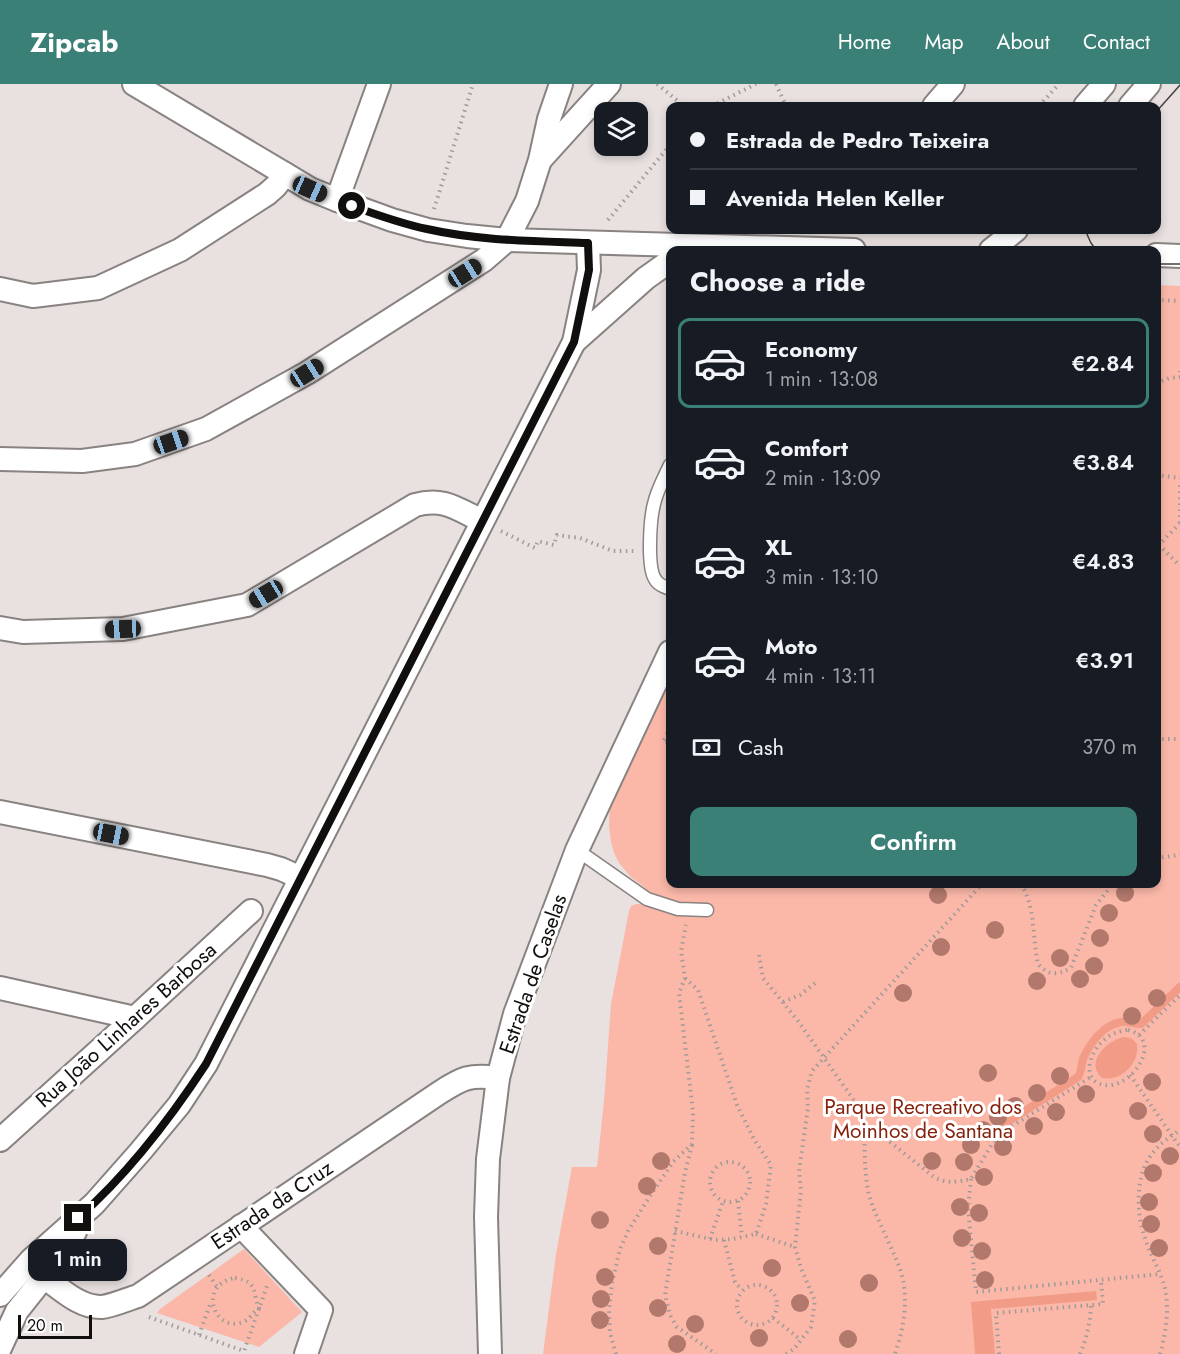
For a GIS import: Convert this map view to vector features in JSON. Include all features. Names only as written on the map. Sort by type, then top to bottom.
[{"type":"street","points":[[134,84],[310,189],[392,220],[428,230],[507,240],[666,247]]},
{"type":"street","points":[[337,200],[380,84]]},
{"type":"street","points":[[0,459],[82,461],[135,454],[206,429],[317,366],[484,260],[507,240],[527,201],[561,84]]},
{"type":"street","points":[[540,160],[609,84]]},
{"type":"street","points":[[937,102],[953,84]]},
{"type":"street","points":[[1088,102],[1104,84]]},
{"type":"street","points":[[1133,102],[1149,84]]},
{"type":"street","points":[[0,290],[33,296],[98,288],[180,250],[267,194],[285,174]]},
{"type":"street","points":[[996,246],[1011,234]]},
{"type":"street","points":[[0,1294],[31,1260],[94,1204],[179,1105],[206,1064],[574,342],[589,270],[588,243]]},
{"type":"street","points":[[1161,255],[1180,256]]},
{"type":"street","points":[[574,342],[646,278],[666,264]]},
{"type":"street","points":[[0,628],[23,633],[123,629],[247,605],[415,505],[428,501],[443,502],[482,521]]},
{"type":"street","name":"Estrada de Caselas","points":[[490,1354],[486,1217],[489,1159],[498,1078],[515,1014],[577,850],[666,661]]},
{"type":"street","points":[[0,812],[267,865],[301,878]]},
{"type":"street","name":"Rua João Linhares Barbosa","points":[[0,1140],[251,911]]},
{"type":"street","points":[[0,988],[135,1018]]},
{"type":"street","name":"Estrada da Cruz","points":[[44,1277],[76,1300],[89,1305],[102,1307],[138,1296],[460,1080],[484,1076],[498,1078]]},
{"type":"street","points":[[0,1348],[17,1311],[44,1277],[94,1204]]},
{"type":"street","points":[[241,1226],[321,1310],[306,1354]]},
{"type":"lane","points":[[666,473],[653,506],[650,559],[655,579],[666,587]]},
{"type":"lane","points":[[577,850],[647,899],[678,909],[707,910]]},
{"type":"path","points":[[428,230],[473,84]]},
{"type":"path","points":[[657,84],[679,102]]},
{"type":"path","points":[[720,102],[756,84]]},
{"type":"path","points":[[776,84],[784,102]]},
{"type":"path","points":[[1043,102],[1059,84]]},
{"type":"path","points":[[588,243],[666,149]]},
{"type":"path","points":[[1161,300],[1180,301]]},
{"type":"path","points":[[1161,381],[1180,377],[1180,371]]},
{"type":"path","points":[[1161,476],[1180,478]]},
{"type":"path","points":[[1161,542],[1180,523],[1180,485]]},
{"type":"path","points":[[482,521],[535,548],[538,542],[554,545],[557,535],[580,538],[593,544]]},
{"type":"path","points":[[1161,548],[1180,566]]},
{"type":"path","points":[[1161,740],[1180,739]]},
{"type":"path","points":[[1161,857],[1180,855]]},
{"type":"path","points":[[786,1354],[794,1349],[811,1327],[815,1301],[795,1247],[801,1190],[799,1171],[808,1108],[807,1089],[812,1071],[978,888]]},
{"type":"path","points":[[1024,888],[1031,906],[1038,964],[1044,970],[1052,973],[1071,968],[1096,905],[1110,888]]},
{"type":"path","points":[[689,910],[681,951],[685,978],[679,993],[693,1112],[692,1144],[685,1172],[665,1295],[670,1315],[677,1327],[716,1354]]},
{"type":"path","points":[[759,955],[764,978],[824,1057],[853,1099],[861,1116],[864,1126],[869,1194],[901,1271],[905,1293],[905,1312],[895,1354]]},
{"type":"path","points":[[685,978],[698,990],[737,1105],[755,1141],[771,1165],[766,1204],[756,1234]]},
{"type":"path","points":[[783,1002],[800,995],[818,981]]},
{"type":"path","points":[[1139,1035],[1180,995]]},
{"type":"path","points":[[1118,1031],[1134,1031],[1142,1040],[1144,1054],[1137,1069],[1130,1076],[1108,1085],[1095,1081],[1089,1071],[1092,1055],[1103,1041],[1118,1031]]},
{"type":"path","points":[[1130,1076],[1180,1148]]},
{"type":"path","points":[[1091,1077],[1007,1129],[992,1144],[971,1179],[968,1208],[976,1292],[1161,1274]]},
{"type":"path","points":[[864,1126],[876,1131],[942,1181],[950,1183],[971,1179]]},
{"type":"path","points":[[1160,1354],[1165,1331],[1167,1296],[1161,1274],[1145,1240],[1139,1218],[1138,1200],[1143,1168],[1159,1146],[1180,1130]]},
{"type":"path","points":[[616,1354],[610,1333],[609,1310],[612,1283],[620,1250],[628,1231],[657,1185],[673,1162],[692,1144]]},
{"type":"path","points":[[733,1161],[739,1163],[744,1167],[750,1179],[748,1191],[738,1201],[723,1201],[712,1193],[709,1179],[715,1167],[720,1163],[733,1161]]},
{"type":"path","points":[[710,1239],[723,1201]]},
{"type":"path","points":[[738,1201],[742,1238]]},
{"type":"path","points":[[675,1231],[724,1240],[756,1234],[795,1247]]},
{"type":"path","points":[[724,1240],[735,1282],[742,1290]]},
{"type":"path","points":[[218,1268],[209,1275],[218,1287]]},
{"type":"path","points":[[154,1313],[149,1317],[244,1352],[270,1277],[282,1269]]},
{"type":"path","points":[[199,1335],[212,1296],[220,1283],[235,1278],[249,1284],[254,1290],[259,1308]]},
{"type":"path","points":[[999,1354],[996,1313],[1103,1304],[1101,1280]]},
{"type":"path","points":[[760,1284],[772,1290],[777,1308],[772,1318],[764,1324],[757,1325],[744,1321],[737,1309],[738,1296],[742,1290],[747,1286],[760,1284]]},
{"type":"path","points":[[212,1296],[214,1311],[218,1317],[231,1323],[244,1321],[259,1308]]},
{"type":"path","points":[[1080,1354],[1091,1320],[1091,1305]]},
{"type":"path","points":[[772,1318],[801,1340]]},
{"type":"green space","name":"Parque Recreativo dos Moinhos de Santana","points":[[1161,285],[1180,286],[1180,1354],[543,1354],[556,1254],[572,1167],[597,1167],[611,1004],[629,911],[631,906],[642,904],[651,894],[631,877],[614,853],[609,826],[610,797],[666,680],[666,888],[1161,888]]},
{"type":"green space","points":[[244,1249],[302,1312],[259,1347],[157,1313],[160,1309]]},
{"type":"shaded area","points":[[1123,1037],[1131,1038],[1137,1044],[1132,1064],[1128,1070],[1116,1077],[1102,1078],[1095,1065],[1100,1053],[1110,1043]]},
{"type":"shaded area","points":[[1096,1291],[1097,1300],[991,1309],[995,1354],[975,1354],[971,1302]]},
{"type":"waterway","points":[[988,1138],[1004,1124],[1078,1077],[1083,1059],[1093,1041],[1108,1027],[1121,1022],[1141,1024],[1180,987]]},
{"type":"tram line","points":[[1161,106],[1180,85]]},
{"type":"tram line","points":[[1087,234],[1093,246]]},
{"type":"tram line","points":[[1161,264],[1180,264]]},
{"type":"route","points":[[78,1218],[94,1204],[140,1152],[179,1105],[206,1064],[574,342],[589,270],[588,243],[507,240],[428,230],[352,206]]}]
